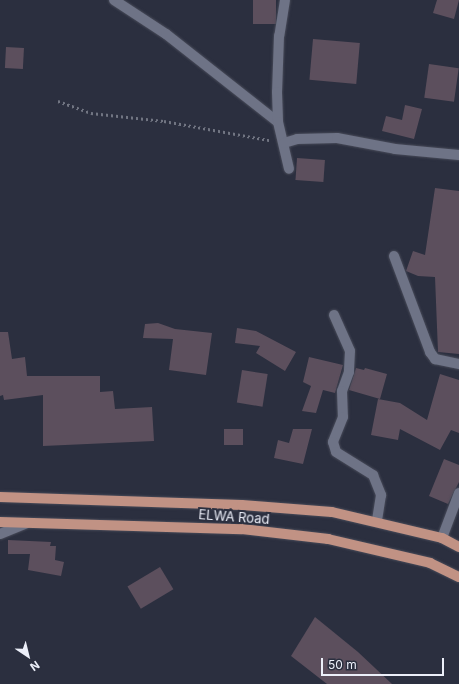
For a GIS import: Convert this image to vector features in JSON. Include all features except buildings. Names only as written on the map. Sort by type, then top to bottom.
[{"type":"main road","name":"ELWA Road","points":[[0,497],[242,505],[332,512],[376,521],[442,538],[459,547]]},
{"type":"main road","name":"ELWA Road","points":[[0,522],[242,529],[328,539],[430,563],[459,577]]},
{"type":"street","points":[[114,0],[166,34],[278,122]]},
{"type":"street","points":[[285,0],[279,36],[278,122],[289,169]]},
{"type":"street","points":[[284,143],[297,139],[337,138],[395,149],[459,155]]},
{"type":"street","points":[[394,256],[430,352],[435,359],[459,364]]},
{"type":"street","points":[[334,315],[350,351],[349,372],[342,391],[343,417],[333,442],[336,452],[373,475],[381,495],[376,521]]},
{"type":"street","points":[[442,538],[459,493]]},
{"type":"street","points":[[0,534],[27,523]]},
{"type":"path","points":[[58,101],[91,114],[184,124],[284,143]]}]
